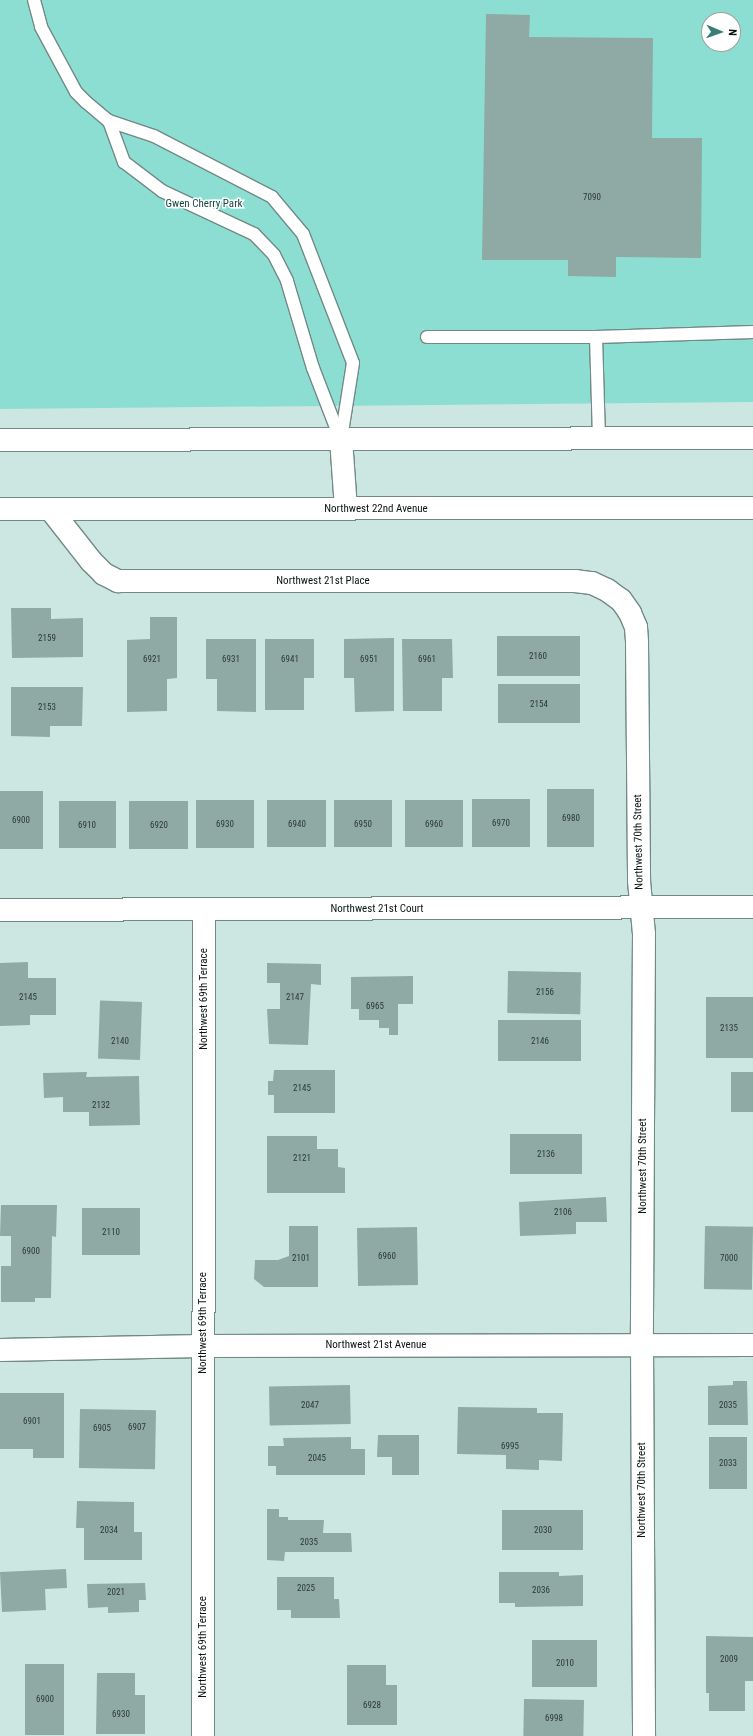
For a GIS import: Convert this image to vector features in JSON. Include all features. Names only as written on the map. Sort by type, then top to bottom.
[{"type":"street","points":[[0,440],[753,438]]},
{"type":"street","points":[[341,439],[346,509]]},
{"type":"street","name":"Northwest 22nd Avenue","points":[[0,509],[753,508]]},
{"type":"street","name":"Northwest 21st Place","points":[[51,510],[90,561],[104,574],[118,581],[575,581],[592,583],[621,600]]},
{"type":"street","name":"Northwest 70th Street","points":[[621,600],[636,626],[641,907],[644,934],[642,1344],[644,1736]]},
{"type":"street","name":"Northwest 21st Court","points":[[0,910],[753,907]]},
{"type":"street","name":"Northwest 69th Terrace","points":[[203,1736],[202,1346],[204,910]]},
{"type":"street","name":"Northwest 21st Avenue","points":[[0,1350],[202,1346],[753,1344]]},
{"type":"lane","points":[[34,0],[41,27],[76,92],[109,121],[154,136],[272,197],[303,234],[353,363],[341,439]]},
{"type":"lane","points":[[109,121],[124,162],[162,191],[254,234],[274,255],[287,281],[313,368],[341,439]]},
{"type":"lane","points":[[427,337],[596,337],[753,332]]},
{"type":"lane","points":[[596,337],[599,438]]},
{"type":"green space","name":"Gwen Cherry Park","points":[[0,0],[753,0],[753,402],[0,409]]},
{"type":"building","points":[[486,14],[530,15],[529,37],[653,38],[652,138],[702,138],[701,258],[616,257],[616,277],[568,276],[568,260],[482,260]]},
{"type":"building","points":[[11,608],[51,608],[51,619],[83,618],[83,657],[12,658]]},
{"type":"building","points":[[150,617],[177,617],[177,678],[167,679],[167,711],[127,712],[127,640],[150,639]]},
{"type":"building","points":[[497,636],[580,636],[580,676],[497,676]]},
{"type":"building","points":[[394,638],[394,711],[355,712],[354,678],[344,678],[344,639]]},
{"type":"building","points":[[206,639],[256,639],[256,712],[217,711],[217,679],[206,679]]},
{"type":"building","points":[[265,639],[314,639],[314,678],[304,678],[304,710],[265,710]]},
{"type":"building","points":[[402,639],[452,639],[453,678],[442,678],[442,711],[403,711]]},
{"type":"building","points":[[498,684],[580,684],[580,723],[498,723]]},
{"type":"building","points":[[11,687],[83,687],[82,726],[50,726],[50,737],[11,736]]},
{"type":"building","points":[[547,789],[594,789],[594,847],[547,847]]},
{"type":"building","points":[[0,791],[43,791],[43,849],[0,849]]},
{"type":"building","points":[[472,799],[530,799],[530,847],[472,847]]},
{"type":"building","points":[[196,800],[254,800],[254,848],[196,848]]},
{"type":"building","points":[[267,800],[326,800],[326,847],[267,847]]},
{"type":"building","points":[[334,800],[392,800],[392,847],[334,847]]},
{"type":"building","points":[[405,800],[463,800],[463,847],[405,847]]},
{"type":"building","points":[[59,801],[116,801],[116,848],[59,848]]},
{"type":"building","points":[[129,801],[188,801],[188,849],[129,849]]},
{"type":"building","points":[[28,962],[28,978],[56,978],[56,1015],[30,1015],[30,1025],[0,1026],[0,963]]},
{"type":"building","points":[[267,963],[321,964],[321,985],[311,984],[308,1045],[269,1044],[267,1009],[280,1009],[280,983],[267,983]]},
{"type":"building","points":[[508,971],[581,972],[580,1014],[507,1013]]},
{"type":"building","points":[[413,976],[413,1004],[398,1004],[398,1035],[389,1035],[389,1028],[379,1028],[379,1020],[359,1020],[359,1009],[351,1009],[351,977]]},
{"type":"building","points":[[706,997],[753,997],[753,1058],[706,1058]]},
{"type":"building","points":[[100,1001],[142,1002],[140,1060],[98,1058]]},
{"type":"building","points":[[498,1020],[581,1020],[581,1061],[498,1061]]},
{"type":"building","points":[[274,1070],[335,1070],[335,1113],[274,1113],[274,1095],[268,1095],[268,1081],[273,1081]]},
{"type":"building","points":[[87,1072],[86,1077],[139,1076],[140,1125],[89,1126],[89,1112],[63,1112],[63,1097],[44,1098],[43,1073]]},
{"type":"building","points":[[731,1072],[753,1072],[753,1112],[731,1112]]},
{"type":"building","points":[[510,1134],[582,1134],[582,1174],[510,1174]]},
{"type":"building","points":[[267,1136],[317,1136],[317,1149],[338,1149],[338,1167],[345,1168],[345,1193],[267,1193]]},
{"type":"building","points":[[606,1197],[607,1222],[576,1222],[576,1234],[520,1236],[519,1202]]},
{"type":"building","points":[[1,1205],[57,1205],[56,1237],[52,1236],[51,1298],[35,1298],[35,1302],[1,1302],[1,1266],[11,1266],[11,1236],[0,1236]]},
{"type":"building","points":[[82,1208],[140,1208],[140,1255],[82,1255]]},
{"type":"building","points":[[289,1226],[318,1226],[318,1287],[264,1287],[254,1279],[255,1260],[278,1260],[289,1256]]},
{"type":"building","points":[[705,1226],[753,1227],[752,1290],[704,1289]]},
{"type":"building","points":[[417,1227],[418,1285],[358,1286],[357,1228]]},
{"type":"building","points":[[733,1381],[747,1381],[748,1425],[708,1425],[708,1386],[733,1385]]},
{"type":"building","points":[[350,1385],[351,1424],[270,1425],[269,1386]]},
{"type":"building","points":[[0,1393],[64,1393],[64,1458],[33,1458],[33,1449],[0,1449]]},
{"type":"building","points":[[458,1407],[537,1408],[537,1413],[563,1413],[562,1461],[539,1460],[539,1470],[506,1469],[506,1455],[457,1454]]},
{"type":"building","points":[[80,1409],[156,1410],[155,1469],[79,1468]]},
{"type":"building","points":[[378,1435],[419,1435],[419,1475],[392,1475],[392,1457],[377,1457]]},
{"type":"building","points":[[351,1437],[351,1449],[365,1449],[365,1475],[276,1475],[276,1466],[268,1466],[268,1446],[284,1446],[283,1438]]},
{"type":"building","points":[[709,1437],[747,1437],[747,1489],[709,1489]]},
{"type":"building","points":[[77,1501],[134,1502],[134,1532],[142,1532],[142,1560],[84,1560],[84,1528],[76,1528]]},
{"type":"building","points":[[267,1509],[279,1509],[279,1517],[288,1517],[288,1520],[324,1520],[323,1533],[351,1533],[352,1552],[285,1552],[284,1561],[267,1560]]},
{"type":"building","points":[[502,1510],[583,1510],[583,1550],[502,1550]]},
{"type":"building","points":[[66,1569],[67,1588],[45,1589],[46,1610],[2,1612],[0,1572]]},
{"type":"building","points":[[499,1572],[559,1572],[559,1576],[583,1575],[583,1606],[515,1607],[515,1603],[499,1603]]},
{"type":"building","points":[[277,1577],[334,1577],[334,1599],[339,1599],[340,1618],[291,1618],[291,1610],[277,1610]]},
{"type":"building","points":[[145,1583],[146,1600],[139,1600],[139,1612],[108,1613],[108,1607],[88,1608],[87,1584]]},
{"type":"building","points":[[706,1636],[753,1637],[753,1681],[745,1681],[745,1711],[709,1711],[709,1693],[706,1693]]},
{"type":"building","points":[[532,1640],[597,1640],[597,1687],[532,1687]]},
{"type":"building","points":[[25,1664],[64,1664],[64,1735],[25,1735]]},
{"type":"building","points":[[347,1665],[386,1665],[386,1685],[397,1685],[397,1725],[347,1725]]},
{"type":"building","points":[[97,1673],[135,1673],[135,1695],[145,1695],[145,1734],[96,1734]]},
{"type":"building","points":[[524,1699],[584,1700],[583,1736],[523,1736]]}]
